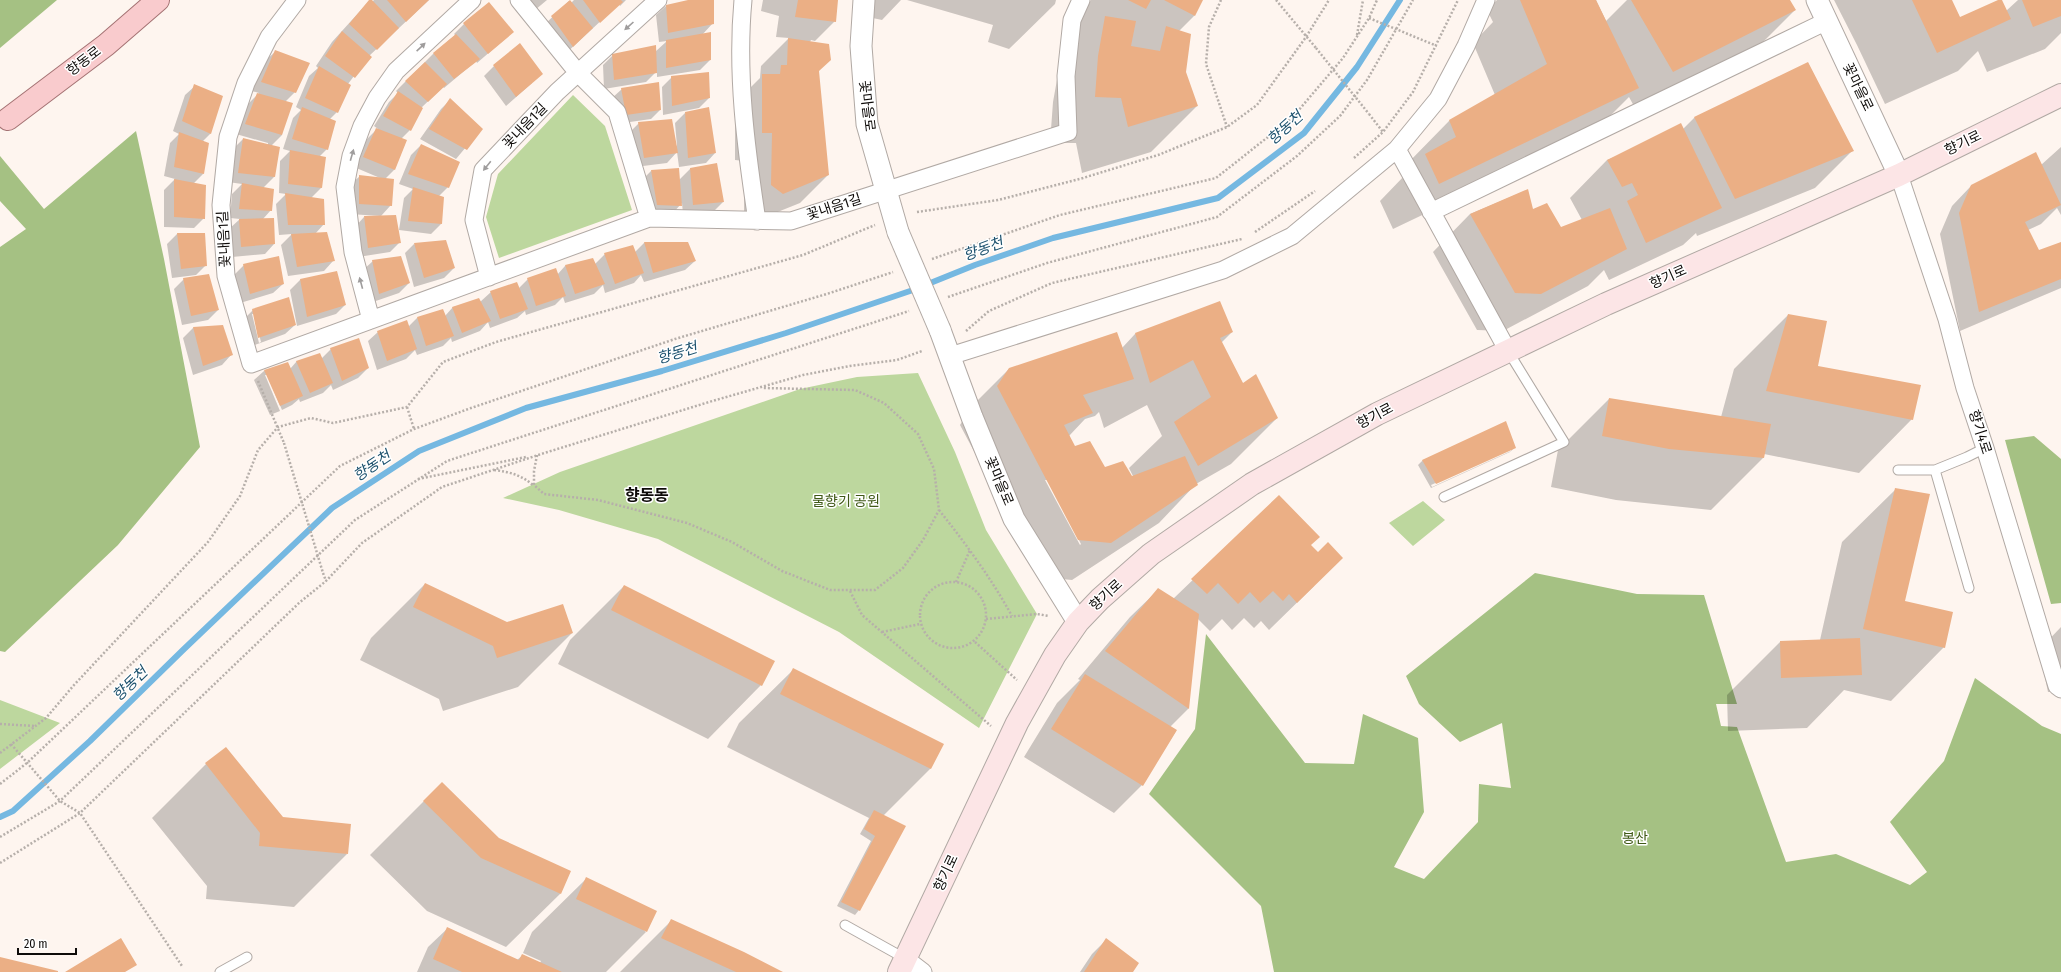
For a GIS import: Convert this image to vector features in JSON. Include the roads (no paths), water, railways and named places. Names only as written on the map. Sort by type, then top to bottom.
[{"type":"main road","name":"향동로","points":[[8,119],[106,45],[158,0]]},
{"type":"main road","name":"향기로","points":[[902,965],[1017,723],[1055,655],[1078,622],[1100,599],[1151,554],[1252,484],[1377,414],[1606,304],[1899,174],[2061,95]]},
{"type":"street","name":"꽃내음1길","points":[[297,0],[269,37],[246,83],[228,137],[221,205],[226,276],[251,364],[649,218],[791,221],[1068,132],[1066,76],[1072,20],[1081,0]]},
{"type":"street","points":[[371,320],[353,252],[344,187],[351,156],[362,126],[377,98],[396,71],[472,0]]},
{"type":"street","points":[[520,0],[578,73],[617,112],[649,218]]},
{"type":"street","name":"꽃내음1길","points":[[488,277],[474,220],[483,170],[557,92],[658,0]]},
{"type":"street","points":[[743,0],[741,24],[744,135],[756,221]]},
{"type":"street","name":"꽃마을로","points":[[864,0],[861,46],[867,124],[888,190],[898,232],[940,330],[972,417],[1014,519],[1078,622]]},
{"type":"street","points":[[950,356],[1223,270],[1292,236],[1438,99],[1466,46],[1486,0]]},
{"type":"street","name":"꽃마을로","points":[[1817,0],[1899,174]]},
{"type":"street","points":[[1431,212],[1827,21]]},
{"type":"street","points":[[1392,143],[1508,351]]},
{"type":"street","name":"향기4로","points":[[1899,174],[1947,319],[1965,388],[1986,448],[2057,686],[2061,689]]},
{"type":"street","points":[[902,965],[923,972]]},
{"type":"lane","points":[[1444,497],[1564,442],[1508,351]]},
{"type":"lane","points":[[1898,470],[1935,470],[1968,458],[1986,448]]},
{"type":"lane","points":[[1935,470],[1969,588]]},
{"type":"lane","points":[[845,925],[902,965]]},
{"type":"lane","points":[[220,972],[247,957]]},
{"type":"waterway","name":"향동천","points":[[0,817],[13,811],[90,741],[332,508],[419,451],[526,408],[662,371],[786,333],[913,290],[975,265],[1053,238],[1218,198],[1304,133],[1357,67],[1400,0]]},
{"type":"district","name":"향동동","points":[[647,495]]},
{"type":"park label","name":"물향기 공원","points":[[846,501]]},
{"type":"park label","name":"봉산","points":[[1635,838]]}]
